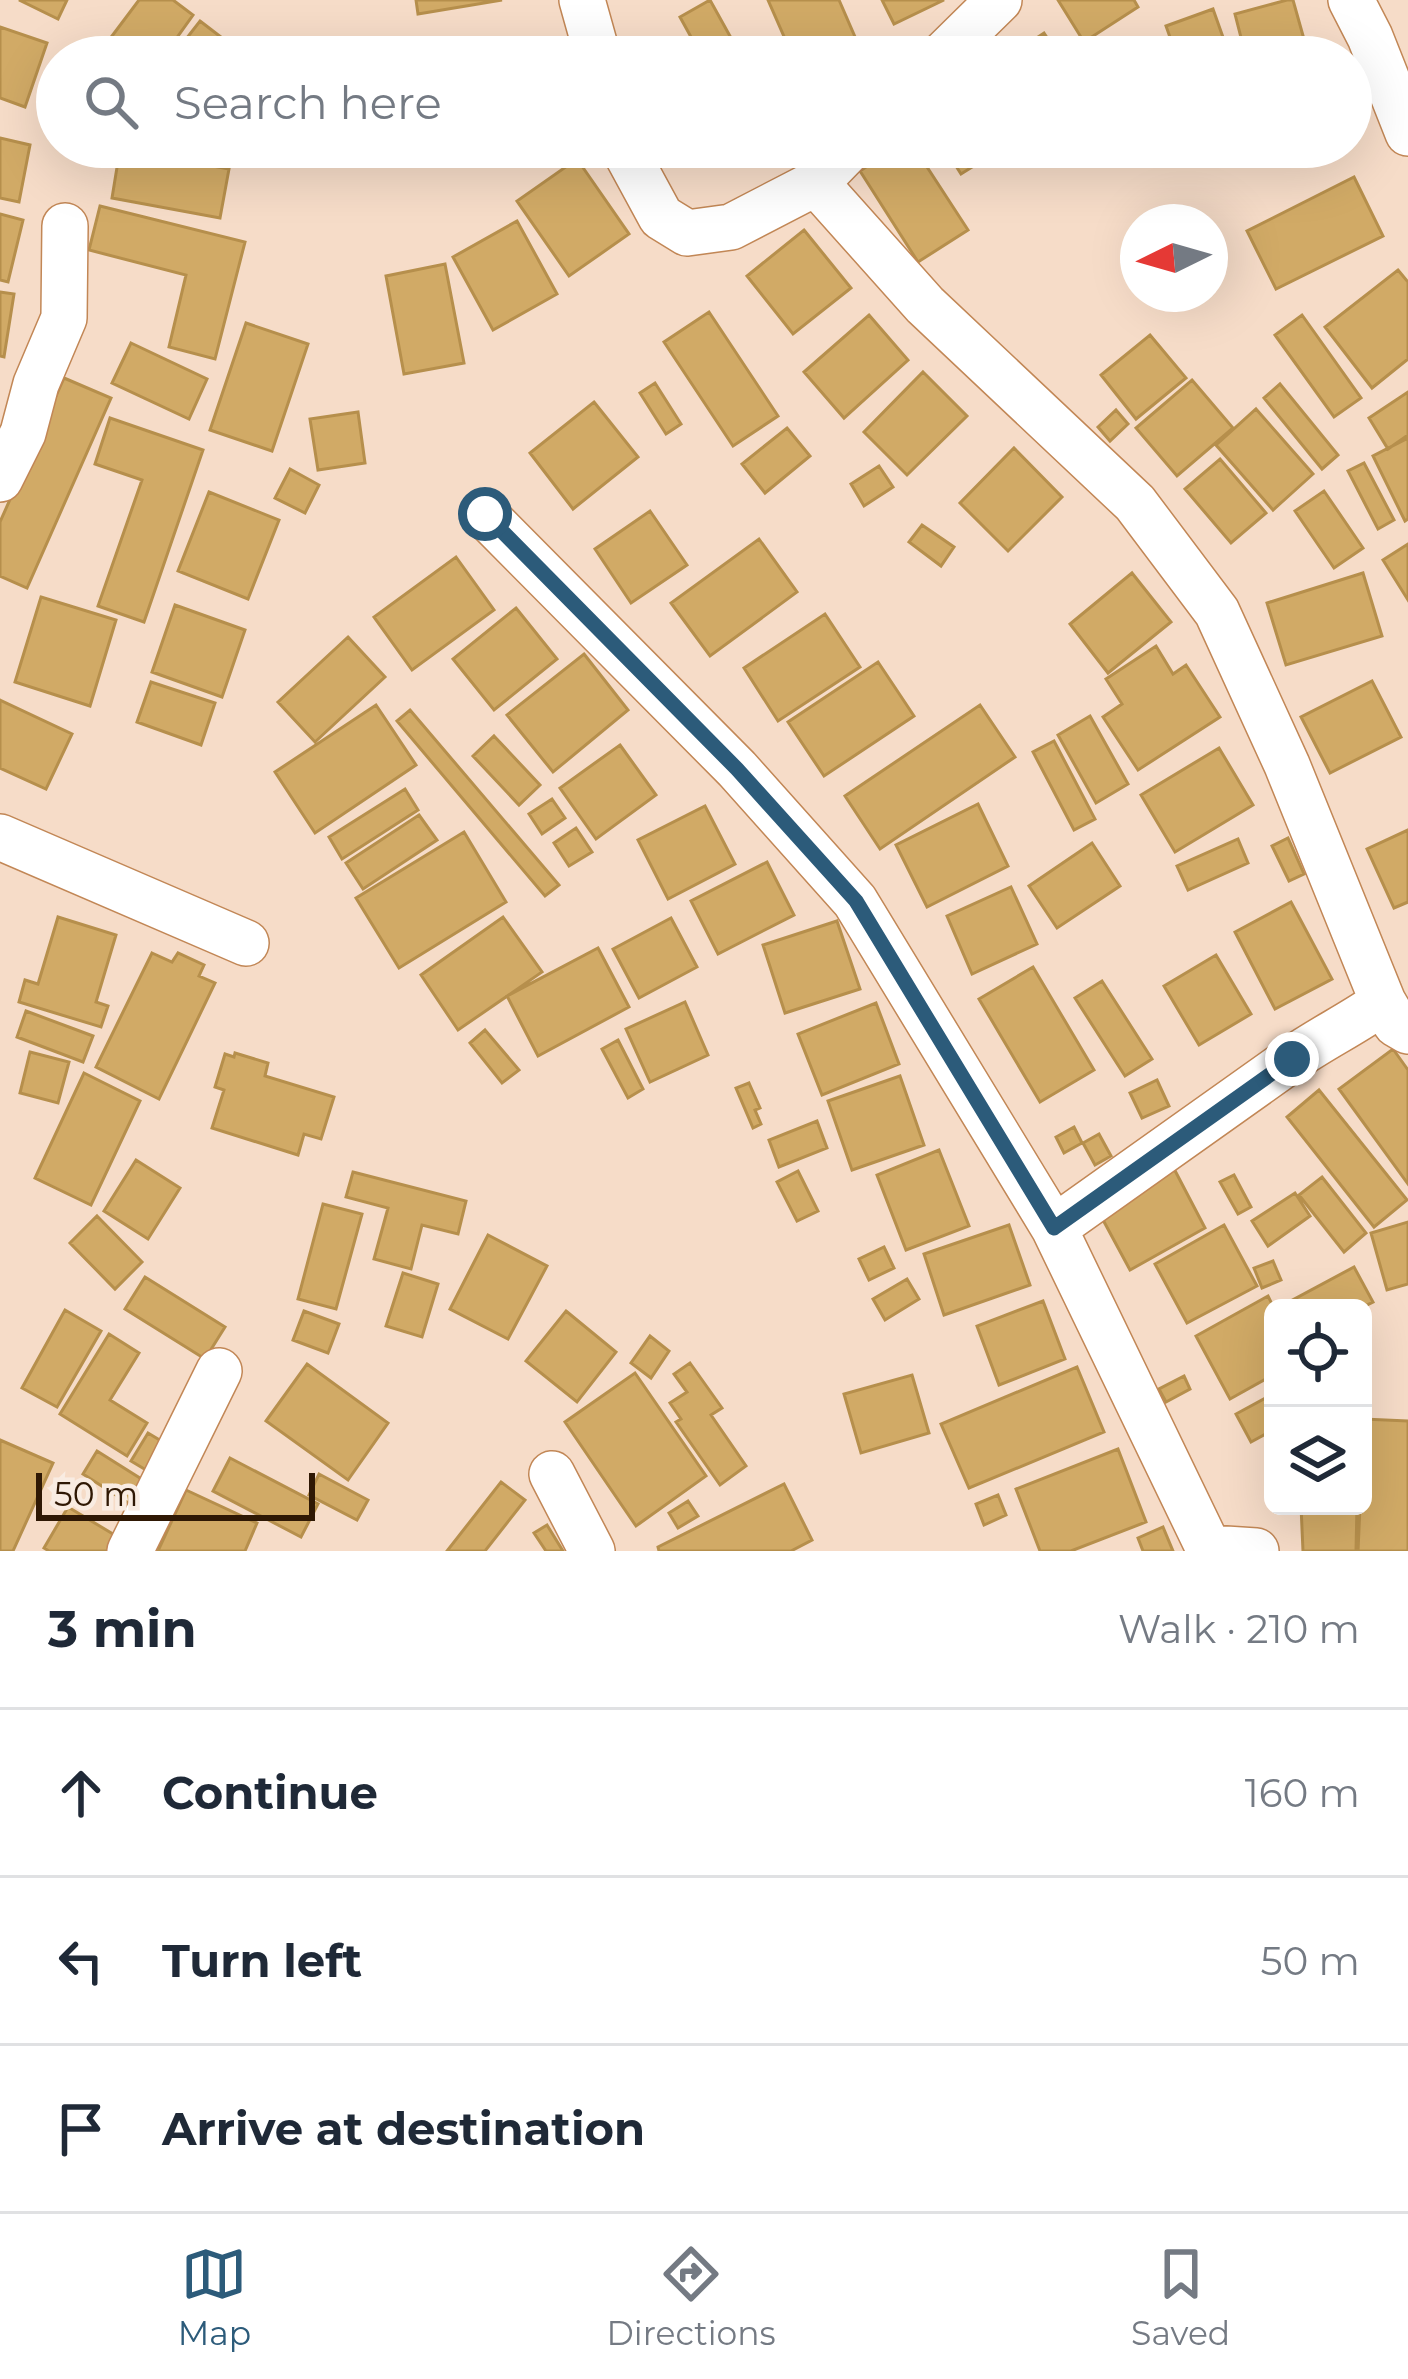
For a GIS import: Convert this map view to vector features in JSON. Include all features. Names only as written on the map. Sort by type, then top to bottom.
[{"type":"street","points":[[582,0],[592,36]]},
{"type":"street","points":[[1351,0],[1369,36]]},
{"type":"street","points":[[960,36],[991,3]]},
{"type":"street","points":[[1372,42],[1408,134]]},
{"type":"street","points":[[634,168],[661,217],[688,233],[731,227],[816,182],[830,168]]},
{"type":"street","points":[[816,182],[925,305],[1135,503],[1216,612],[1396,1016],[1355,1022],[1322,1039],[1054,1228]]},
{"type":"street","points":[[0,479],[23,433],[36,384],[64,318],[65,226]]},
{"type":"street","points":[[485,514],[737,769],[856,901],[1054,1228],[1210,1550],[1256,1551]]},
{"type":"street","points":[[0,837],[245,943]]},
{"type":"street","points":[[130,1551],[219,1371]]},
{"type":"street","points":[[552,1474],[592,1551]]},
{"type":"building","points":[[19,0],[67,0],[58,19]]},
{"type":"building","points":[[139,0],[173,0],[193,15],[178,36],[112,36]]},
{"type":"building","points":[[416,0],[502,0],[418,14]]},
{"type":"building","points":[[710,0],[730,36],[690,36],[680,17]]},
{"type":"building","points":[[768,0],[839,0],[855,36],[784,36]]},
{"type":"building","points":[[882,0],[944,0],[894,24]]},
{"type":"building","points":[[1058,0],[1134,0],[1138,7],[1093,36],[1080,36]]},
{"type":"building","points":[[1293,0],[1303,36],[1241,36],[1235,14]]},
{"type":"building","points":[[1213,9],[1223,36],[1170,36],[1166,26]]},
{"type":"building","points":[[200,21],[220,36],[188,36]]},
{"type":"building","points":[[0,27],[36,39],[36,75],[25,107],[0,98]]},
{"type":"building","points":[[0,138],[30,145],[19,202],[0,198]]},
{"type":"building","points":[[117,168],[229,169],[220,218],[112,198]]},
{"type":"building","points":[[564,168],[583,168],[629,234],[569,276],[517,201]]},
{"type":"building","points":[[928,168],[968,230],[918,262],[860,171]]},
{"type":"building","points":[[1354,177],[1383,236],[1276,289],[1247,231]]},
{"type":"building","points":[[100,206],[245,242],[215,359],[169,347],[186,275],[89,250]]},
{"type":"building","points":[[0,214],[23,220],[8,282],[0,280]]},
{"type":"building","points":[[517,221],[557,294],[493,330],[453,257]]},
{"type":"building","points":[[804,230],[851,288],[793,334],[747,276]]},
{"type":"building","points":[[445,264],[464,363],[404,374],[386,276]]},
{"type":"building","points":[[1398,270],[1408,282],[1408,359],[1372,388],[1325,327]]},
{"type":"building","points":[[0,292],[14,294],[4,357],[0,356]]},
{"type":"building","points":[[709,312],[778,416],[733,446],[664,342]]},
{"type":"building","points":[[869,315],[908,360],[844,418],[804,372]]},
{"type":"building","points":[[1302,315],[1361,398],[1334,417],[1275,335]]},
{"type":"building","points":[[246,323],[308,344],[272,451],[210,430]]},
{"type":"building","points":[[1150,335],[1186,378],[1136,419],[1101,375]]},
{"type":"building","points":[[131,343],[207,379],[189,419],[112,383]]},
{"type":"building","points":[[923,372],[967,416],[907,475],[864,432]]},
{"type":"building","points":[[64,378],[111,398],[27,588],[0,576],[0,522]]},
{"type":"building","points":[[1192,380],[1233,428],[1177,476],[1136,428]]},
{"type":"building","points":[[655,383],[681,424],[666,434],[640,393]]},
{"type":"building","points":[[1280,384],[1338,455],[1322,469],[1264,398]]},
{"type":"building","points":[[1408,392],[1408,435],[1388,449],[1369,418]]},
{"type":"building","points":[[594,402],[638,457],[573,509],[530,453]]},
{"type":"building","points":[[1256,409],[1313,474],[1273,510],[1216,445]]},
{"type":"building","points":[[1116,410],[1128,424],[1110,441],[1098,427]]},
{"type":"building","points":[[358,412],[365,463],[318,470],[310,419]]},
{"type":"building","points":[[110,418],[203,450],[144,622],[98,606],[142,480],[95,464]]},
{"type":"building","points":[[787,428],[810,456],[765,493],[742,464]]},
{"type":"building","points":[[1408,438],[1408,519],[1405,521],[1373,456]]},
{"type":"building","points":[[1014,448],[1062,497],[1008,551],[960,503]]},
{"type":"building","points":[[1220,459],[1266,513],[1231,543],[1185,489]]},
{"type":"building","points":[[1364,463],[1394,520],[1378,529],[1348,471]]},
{"type":"building","points":[[879,466],[893,487],[864,506],[851,484]]},
{"type":"building","points":[[290,469],[319,485],[305,513],[275,498]]},
{"type":"building","points":[[1324,491],[1363,548],[1334,568],[1295,511]]},
{"type":"building","points":[[209,492],[279,520],[248,599],[178,571]]},
{"type":"building","points":[[650,511],[687,565],[631,603],[595,549]]},
{"type":"building","points":[[922,525],[954,547],[941,566],[909,542]]},
{"type":"building","points":[[759,539],[797,592],[710,656],[671,603]]},
{"type":"building","points":[[1408,544],[1408,600],[1383,560]]},
{"type":"building","points":[[456,557],[494,610],[412,670],[374,617]]},
{"type":"building","points":[[1132,573],[1171,622],[1108,673],[1070,624]]},
{"type":"building","points":[[1363,573],[1382,636],[1286,665],[1267,603]]},
{"type":"building","points":[[41,597],[116,620],[90,706],[15,682]]},
{"type":"building","points":[[175,605],[245,630],[222,697],[152,672]]},
{"type":"building","points":[[516,608],[557,659],[494,710],[453,659]]},
{"type":"building","points":[[825,614],[860,667],[778,721],[744,668]]},
{"type":"building","points":[[348,637],[385,677],[315,742],[278,702]]},
{"type":"building","points":[[1156,646],[1173,674],[1186,665],[1220,717],[1138,770],[1103,717],[1122,704],[1106,679]]},
{"type":"building","points":[[584,654],[628,710],[553,772],[507,715]]},
{"type":"building","points":[[878,662],[914,716],[824,776],[788,722]]},
{"type":"building","points":[[1372,681],[1401,737],[1330,773],[1301,717]]},
{"type":"building","points":[[151,682],[215,703],[201,745],[137,722]]},
{"type":"building","points":[[0,700],[72,734],[46,789],[0,768]]},
{"type":"building","points":[[376,705],[416,765],[315,833],[275,772]]},
{"type":"building","points":[[980,705],[1015,757],[880,849],[845,796]]},
{"type":"building","points":[[410,710],[559,885],[545,896],[397,721]]},
{"type":"building","points":[[1090,716],[1128,784],[1096,803],[1058,735]]},
{"type":"building","points":[[494,736],[540,785],[519,805],[473,756]]},
{"type":"building","points":[[1054,741],[1095,819],[1074,830],[1033,752]]},
{"type":"building","points":[[620,745],[656,795],[596,839],[560,788]]},
{"type":"building","points":[[1219,748],[1253,805],[1175,852],[1141,795]]},
{"type":"building","points":[[405,789],[418,810],[342,859],[329,837]]},
{"type":"building","points":[[552,799],[565,818],[542,834],[529,814]]},
{"type":"building","points":[[978,804],[1008,866],[927,907],[896,845]]},
{"type":"building","points":[[705,806],[735,864],[668,899],[638,840]]},
{"type":"building","points":[[419,815],[437,840],[363,889],[346,863]]},
{"type":"building","points":[[576,828],[592,852],[569,866],[554,843]]},
{"type":"building","points":[[1408,830],[1408,902],[1394,908],[1367,849]]},
{"type":"building","points":[[464,832],[506,902],[399,968],[356,898]]},
{"type":"building","points":[[1288,838],[1304,874],[1289,881],[1272,846]]},
{"type":"building","points":[[1238,839],[1248,863],[1188,890],[1177,866]]},
{"type":"building","points":[[1092,843],[1120,886],[1057,928],[1029,886]]},
{"type":"building","points":[[767,862],[794,915],[718,954],[691,901]]},
{"type":"building","points":[[1011,887],[1037,944],[972,974],[947,916]]},
{"type":"building","points":[[1291,902],[1332,979],[1275,1009],[1235,932]]},
{"type":"building","points":[[58,917],[116,935],[96,1002],[108,1006],[101,1027],[19,1002],[25,980],[38,984]]},
{"type":"building","points":[[503,917],[542,972],[458,1030],[421,975]]},
{"type":"building","points":[[671,918],[697,967],[639,998],[613,949]]},
{"type":"building","points":[[837,921],[860,989],[785,1013],[763,945]]},
{"type":"building","points":[[598,948],[629,1007],[538,1056],[507,996]]},
{"type":"building","points":[[152,953],[172,962],[178,953],[204,965],[199,976],[215,983],[159,1099],[96,1067]]},
{"type":"building","points":[[1216,955],[1251,1014],[1199,1045],[1164,986]]},
{"type":"building","points":[[1033,967],[1094,1070],[1040,1102],[979,999]]},
{"type":"building","points":[[1102,981],[1152,1059],[1125,1076],[1075,998]]},
{"type":"building","points":[[685,1002],[708,1055],[650,1082],[626,1029]]},
{"type":"building","points":[[876,1003],[899,1064],[822,1095],[798,1034]]},
{"type":"building","points":[[26,1011],[93,1036],[83,1062],[17,1037]]},
{"type":"building","points":[[485,1030],[519,1070],[502,1083],[470,1043]]},
{"type":"building","points":[[618,1040],[643,1089],[628,1098],[602,1049]]},
{"type":"building","points":[[1393,1049],[1408,1070],[1408,1184],[1339,1089]]},
{"type":"building","points":[[30,1052],[69,1062],[58,1103],[20,1093]]},
{"type":"building","points":[[235,1053],[268,1063],[265,1076],[334,1097],[321,1139],[304,1134],[298,1155],[212,1128],[224,1090],[215,1087],[225,1054],[234,1057]]},
{"type":"building","points":[[84,1073],[140,1101],[91,1205],[35,1178]]},
{"type":"building","points":[[900,1076],[924,1145],[852,1170],[828,1101]]},
{"type":"building","points":[[1157,1080],[1169,1106],[1142,1118],[1130,1093]]},
{"type":"building","points":[[749,1083],[760,1108],[755,1110],[761,1124],[753,1128],[736,1088]]},
{"type":"building","points":[[1319,1090],[1407,1200],[1374,1227],[1287,1117]]},
{"type":"building","points":[[817,1121],[827,1148],[779,1167],[769,1140]]},
{"type":"building","points":[[1074,1127],[1082,1143],[1064,1153],[1056,1137]]},
{"type":"building","points":[[1099,1134],[1111,1156],[1095,1165],[1083,1143]]},
{"type":"building","points":[[939,1150],[969,1226],[906,1250],[877,1175]]},
{"type":"building","points":[[136,1160],[180,1188],[148,1239],[104,1211]]},
{"type":"building","points":[[1171,1163],[1205,1228],[1130,1270],[1095,1205]]},
{"type":"building","points":[[798,1171],[818,1211],[797,1221],[777,1182]]},
{"type":"building","points":[[353,1172],[466,1201],[458,1234],[422,1225],[411,1269],[374,1259],[388,1208],[346,1197]]},
{"type":"building","points":[[1234,1175],[1251,1207],[1238,1214],[1220,1182]]},
{"type":"building","points":[[1322,1177],[1366,1233],[1344,1252],[1299,1195]]},
{"type":"building","points":[[1295,1193],[1310,1216],[1268,1246],[1252,1221]]},
{"type":"building","points":[[323,1204],[362,1214],[336,1309],[298,1299]]},
{"type":"building","points":[[97,1216],[142,1262],[115,1289],[70,1243]]},
{"type":"building","points":[[1408,1222],[1408,1284],[1387,1290],[1371,1233]]},
{"type":"building","points":[[1009,1225],[1030,1285],[944,1315],[924,1254]]},
{"type":"building","points":[[1224,1225],[1257,1286],[1187,1323],[1155,1264]]},
{"type":"building","points":[[488,1235],[547,1266],[508,1339],[450,1309]]},
{"type":"building","points":[[884,1247],[894,1268],[869,1280],[859,1259]]},
{"type":"building","points":[[1273,1261],[1281,1280],[1262,1288],[1254,1268]]},
{"type":"building","points":[[1354,1267],[1371,1299],[1294,1299]]},
{"type":"building","points":[[403,1273],[438,1284],[422,1337],[386,1326]]},
{"type":"building","points":[[145,1277],[225,1327],[205,1359],[125,1309]]},
{"type":"building","points":[[907,1279],[919,1299],[885,1320],[873,1299]]},
{"type":"building","points":[[1268,1296],[1264,1299],[1264,1380],[1230,1399],[1196,1336]]},
{"type":"building","points":[[1043,1301],[1065,1359],[999,1385],[977,1326]]},
{"type":"building","points":[[65,1310],[101,1331],[57,1407],[22,1388]]},
{"type":"building","points":[[304,1311],[339,1324],[328,1353],[293,1340]]},
{"type":"building","points":[[566,1311],[616,1352],[577,1402],[526,1361]]},
{"type":"building","points":[[109,1334],[139,1353],[110,1400],[147,1423],[127,1456],[60,1414]]},
{"type":"building","points":[[650,1336],[669,1351],[651,1378],[631,1363]]},
{"type":"building","points":[[690,1363],[722,1408],[711,1415],[746,1466],[720,1485],[676,1422],[681,1419],[670,1403],[687,1392],[674,1374]]},
{"type":"building","points":[[307,1364],[388,1423],[348,1480],[266,1421]]},
{"type":"building","points":[[1077,1367],[1104,1432],[969,1488],[941,1424]]},
{"type":"building","points":[[635,1373],[706,1476],[636,1526],[565,1422]]},
{"type":"building","points":[[912,1375],[929,1433],[861,1453],[844,1394]]},
{"type":"building","points":[[1184,1376],[1190,1389],[1166,1402],[1159,1389]]},
{"type":"building","points":[[1264,1399],[1264,1435],[1251,1442],[1236,1414]]},
{"type":"building","points":[[1372,1419],[1408,1421],[1408,1551],[1358,1551],[1360,1515],[1372,1515]]},
{"type":"building","points":[[148,1433],[168,1445],[151,1473],[131,1461]]},
{"type":"building","points":[[0,1440],[53,1463],[13,1551],[0,1551]]},
{"type":"building","points":[[1118,1449],[1146,1522],[1071,1551],[1040,1551],[1016,1489]]},
{"type":"building","points":[[97,1451],[151,1485],[136,1508],[83,1474]]},
{"type":"building","points":[[230,1458],[318,1504],[301,1537],[213,1491]]},
{"type":"building","points":[[319,1474],[368,1500],[357,1520],[309,1495]]},
{"type":"building","points":[[501,1482],[525,1500],[485,1551],[447,1551]]},
{"type":"building","points":[[784,1484],[812,1540],[791,1551],[659,1551],[658,1547]]},
{"type":"building","points":[[186,1490],[257,1523],[245,1551],[158,1551]]},
{"type":"building","points":[[998,1495],[1006,1515],[984,1525],[976,1504]]},
{"type":"building","points":[[688,1501],[698,1516],[678,1528],[669,1513]]},
{"type":"building","points":[[68,1507],[123,1540],[117,1551],[44,1548]]},
{"type":"building","points":[[1301,1515],[1357,1515],[1356,1551],[1303,1551]]},
{"type":"building","points":[[547,1525],[563,1551],[546,1551],[534,1533]]},
{"type":"building","points":[[1163,1527],[1173,1551],[1143,1551],[1138,1538]]},
{"type":"route","points":[[485,514],[737,769],[856,901],[1054,1228],[1292,1059]]}]
